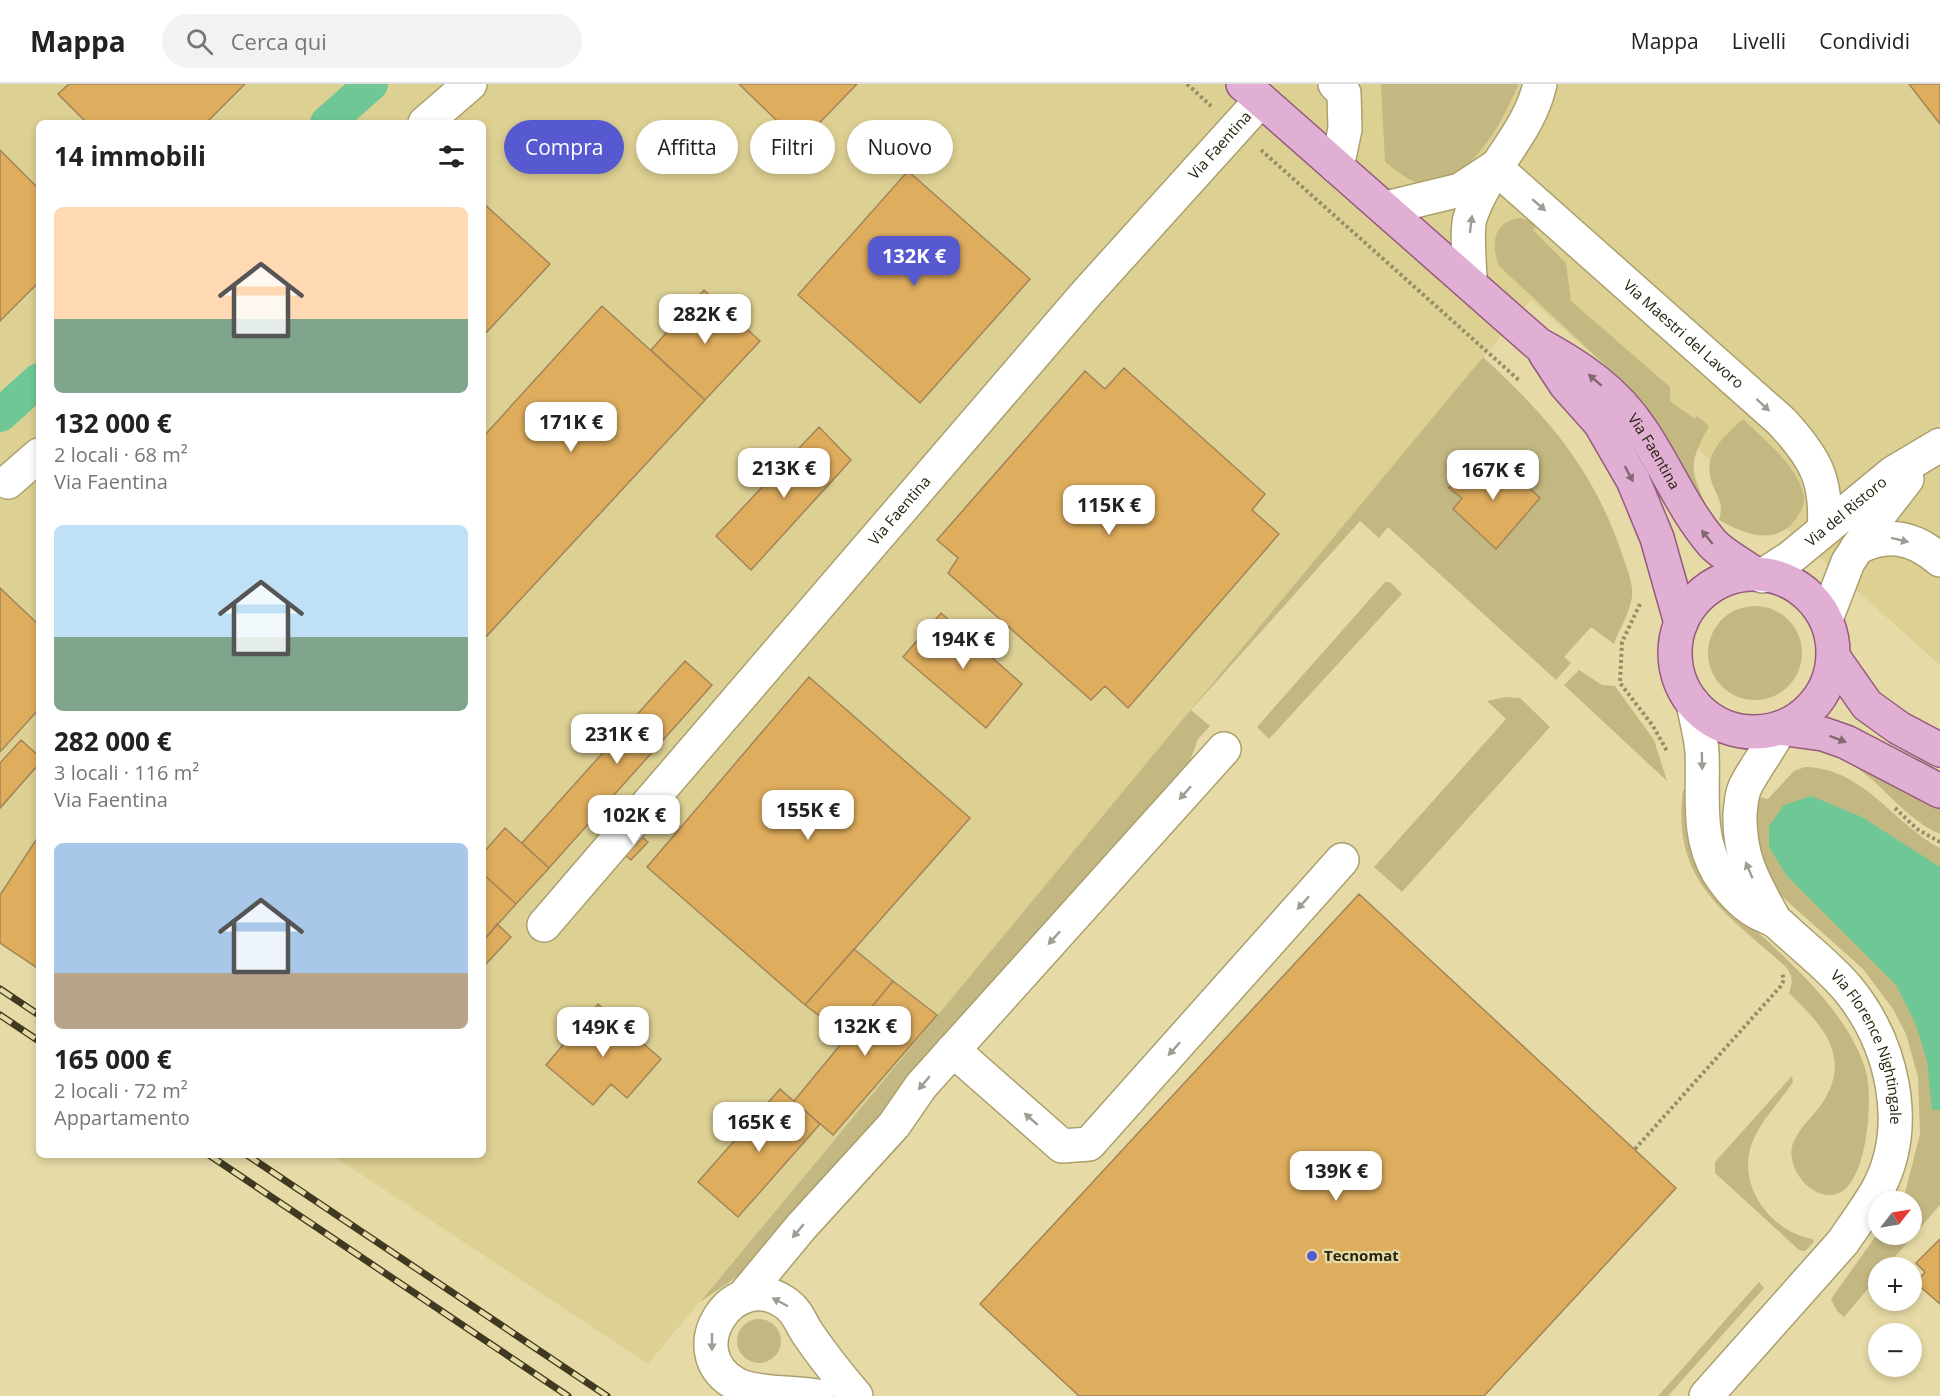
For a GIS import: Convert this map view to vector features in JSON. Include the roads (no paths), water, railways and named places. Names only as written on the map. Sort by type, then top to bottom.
[{"type":"main road","name":"Via Faentina","points":[[1252,92],[1538,344],[1579,366],[1618,399],[1642,431],[1687,512],[1714,546],[1757,574]]},
{"type":"main road","name":"Via Faentina","points":[[1538,344],[1566,385],[1600,423],[1632,480],[1657,538],[1681,623]]},
{"type":"main road","points":[[1757,574],[1778,578],[1796,585],[1814,600],[1826,619],[1834,658],[1829,681],[1818,701],[1801,717],[1780,728],[1757,732],[1733,729],[1711,719],[1693,703],[1682,685],[1676,665],[1676,643],[1681,623],[1692,603],[1709,587],[1730,577],[1757,574]]},
{"type":"main road","points":[[1834,658],[1867,705],[1899,728],[1940,750]]},
{"type":"main road","points":[[1780,728],[1823,734],[1846,742],[1940,790]]},
{"type":"street","points":[[429,120],[471,84]]},
{"type":"street","points":[[1335,84],[1344,93],[1345,129],[1337,167]]},
{"type":"street","points":[[1470,283],[1470,220],[1495,166],[1527,121],[1540,84]]},
{"type":"street","name":"Via Faentina","points":[[544,925],[1085,295],[1235,127],[1252,92]]},
{"type":"street","points":[[1386,208],[1460,190],[1495,166]]},
{"type":"street","name":"Via Maestri del Lavoro","points":[[1495,166],[1782,422],[1798,439],[1805,447],[1826,494],[1824,530]]},
{"type":"street","name":"Via del Ristoro","points":[[1757,574],[1790,558],[1893,473],[1936,448]]},
{"type":"street","name":"Via del Ristoro","points":[[1826,619],[1848,562],[1878,515],[1936,448]]},
{"type":"street","points":[[8,482],[36,458]]},
{"type":"street","points":[[1857,548],[1876,538],[1894,538],[1917,545],[1940,560]]},
{"type":"street","name":"Via Florence Nightingale","points":[[1693,703],[1702,749],[1702,811],[1706,846],[1718,872],[1737,897],[1754,911],[1776,921]]},
{"type":"street","name":"Via Florence Nightingale","points":[[1706,1396],[1843,1242],[1879,1187],[1892,1152],[1895,1111],[1890,1068],[1874,1026],[1848,988],[1776,921],[1747,868],[1739,838],[1741,800],[1745,787],[1769,752],[1780,728]]},
{"type":"street","points":[[743,1297],[801,1227],[894,1125],[921,1086],[1224,750]]},
{"type":"street","points":[[953,1050],[1062,1146],[1089,1144],[1342,860]]},
{"type":"street","points":[[817,1396],[751,1390],[736,1385],[723,1375],[713,1354],[712,1331],[719,1316],[729,1305],[743,1297],[758,1294],[774,1297],[788,1304],[856,1396]]},
{"type":"street","points":[[767,1390],[782,1384],[798,1368],[806,1346],[805,1330]]},
{"type":"waterway","points":[[330,120],[371,84]]},
{"type":"waterway","points":[[0,415],[36,383]]},
{"type":"railway","points":[[0,989],[36,1013]]},
{"type":"railway","points":[[0,1015],[36,1039]]},
{"type":"railway","points":[[213,1158],[568,1396]]},
{"type":"railway","points":[[251,1158],[607,1396]]},
{"type":"place","name":"Tecnomat","points":[[1312,1256]]}]
